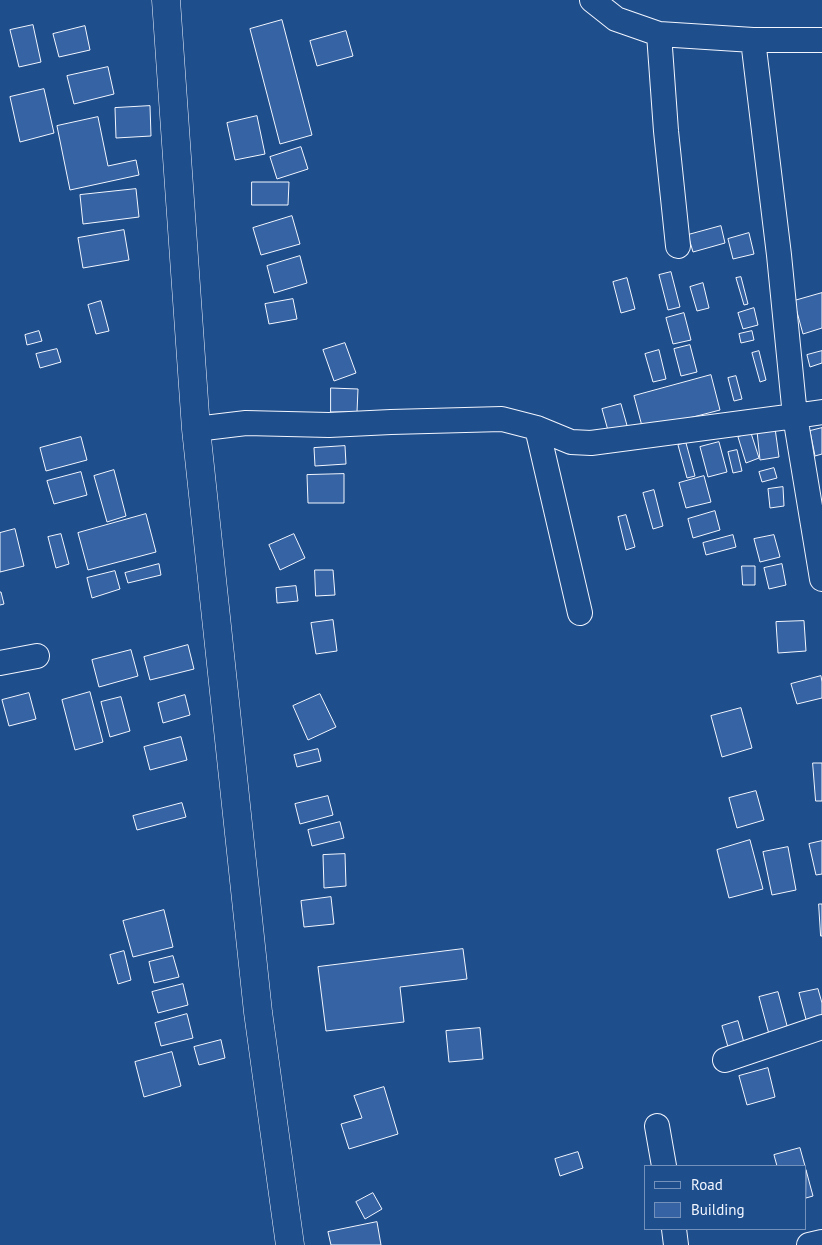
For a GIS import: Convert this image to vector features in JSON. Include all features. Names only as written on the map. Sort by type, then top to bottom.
[{"type":"main road","points":[[166,0],[196,429],[258,1012],[290,1245]]},
{"type":"street","points":[[592,0],[616,19],[659,34],[754,40],[822,40]]},
{"type":"street","points":[[659,34],[666,132],[678,246]]},
{"type":"street","points":[[754,40],[796,416],[822,579]]},
{"type":"street","points":[[196,429],[246,423],[329,425],[502,419],[537,428],[571,442],[591,443],[822,412]]},
{"type":"street","points":[[537,428],[580,613]]},
{"type":"street","points":[[0,663],[37,656]]},
{"type":"street","points":[[725,1060],[822,1027]]},
{"type":"street","points":[[657,1126],[664,1165]]},
{"type":"street","points":[[674,1230],[676,1245]]},
{"type":"street","points":[[808,1245],[822,1242]]},
{"type":"building","points":[[282,20],[312,135],[280,144],[250,29]]},
{"type":"building","points":[[33,25],[41,62],[19,67],[10,30]]},
{"type":"building","points":[[85,26],[90,50],[59,57],[53,34]]},
{"type":"building","points":[[346,31],[353,56],[317,66],[310,41]]},
{"type":"building","points":[[108,67],[114,94],[74,104],[67,76]]},
{"type":"building","points":[[44,89],[54,133],[20,142],[10,97]]},
{"type":"building","points":[[150,106],[151,136],[116,138],[115,108]]},
{"type":"building","points":[[257,116],[265,154],[235,160],[227,123]]},
{"type":"building","points":[[98,117],[108,166],[136,160],[139,175],[70,190],[57,126]]},
{"type":"building","points":[[301,147],[308,169],[277,179],[270,157]]},
{"type":"building","points":[[252,182],[289,182],[288,205],[252,205]]},
{"type":"building","points":[[136,189],[139,217],[83,224],[80,195]]},
{"type":"building","points":[[292,216],[300,244],[261,255],[253,228]]},
{"type":"building","points":[[721,226],[725,243],[693,252],[688,235]]},
{"type":"building","points":[[124,230],[129,260],[83,268],[78,238]]},
{"type":"building","points":[[749,233],[754,254],[733,259],[728,239]]},
{"type":"building","points":[[300,256],[307,283],[274,293],[267,266]]},
{"type":"building","points":[[671,272],[680,307],[668,310],[659,275]]},
{"type":"building","points":[[741,277],[748,304],[744,305],[736,278]]},
{"type":"building","points":[[627,278],[635,309],[621,313],[613,282]]},
{"type":"building","points":[[703,283],[709,308],[697,311],[690,287]]},
{"type":"building","points":[[822,293],[822,328],[803,334],[794,301]]},
{"type":"building","points":[[293,299],[297,319],[269,324],[265,304]]},
{"type":"building","points":[[101,301],[109,331],[96,334],[88,305]]},
{"type":"building","points":[[754,308],[758,325],[743,329],[738,313]]},
{"type":"building","points":[[684,313],[691,340],[673,344],[666,318]]},
{"type":"building","points":[[39,331],[42,341],[27,345],[25,335]]},
{"type":"building","points":[[752,331],[754,340],[741,343],[739,334]]},
{"type":"building","points":[[345,343],[356,373],[334,381],[323,350]]},
{"type":"building","points":[[690,345],[697,372],[681,376],[674,349]]},
{"type":"building","points":[[57,349],[61,362],[40,368],[36,354]]},
{"type":"building","points":[[659,350],[666,379],[653,382],[645,354]]},
{"type":"building","points":[[759,351],[766,380],[760,382],[752,353]]},
{"type":"building","points":[[822,351],[822,363],[810,367],[807,355]]},
{"type":"building","points":[[711,375],[720,410],[643,430],[634,396]]},
{"type":"building","points":[[736,376],[742,399],[734,401],[728,378]]},
{"type":"building","points":[[331,388],[358,389],[357,412],[331,412]]},
{"type":"building","points":[[621,404],[628,429],[609,434],[602,409]]},
{"type":"building","points":[[775,428],[779,457],[760,460],[757,431]]},
{"type":"building","points":[[822,428],[822,454],[815,456],[810,431]]},
{"type":"building","points":[[751,433],[759,458],[746,463],[738,437]]},
{"type":"building","points":[[81,437],[87,460],[46,471],[40,448]]},
{"type":"building","points":[[719,442],[727,472],[708,477],[700,447]]},
{"type":"building","points":[[686,443],[695,476],[687,478],[678,445]]},
{"type":"building","points":[[345,446],[346,464],[315,466],[314,448]]},
{"type":"building","points":[[737,450],[742,471],[733,473],[728,452]]},
{"type":"building","points":[[774,468],[777,478],[762,482],[759,472]]},
{"type":"building","points":[[114,470],[126,516],[107,522],[94,476]]},
{"type":"building","points":[[81,472],[87,495],[54,504],[47,481]]},
{"type":"building","points":[[344,474],[344,503],[308,503],[307,475]]},
{"type":"building","points":[[704,476],[711,502],[686,508],[679,483]]},
{"type":"building","points":[[783,487],[784,506],[770,508],[768,489]]},
{"type":"building","points":[[654,490],[663,526],[653,529],[643,493]]},
{"type":"building","points":[[715,511],[720,530],[693,538],[688,519]]},
{"type":"building","points":[[146,514],[156,552],[88,570],[78,533]]},
{"type":"building","points":[[626,515],[635,547],[626,550],[618,517]]},
{"type":"building","points":[[15,529],[24,566],[0,572],[0,533]]},
{"type":"building","points":[[61,534],[69,564],[56,568],[48,537]]},
{"type":"building","points":[[294,534],[305,558],[280,570],[269,545]]},
{"type":"building","points":[[733,535],[736,547],[706,555],[703,543]]},
{"type":"building","points":[[774,535],[780,557],[760,562],[754,539]]},
{"type":"building","points":[[159,564],[161,575],[128,583],[125,573]]},
{"type":"building","points":[[782,564],[786,585],[769,589],[764,568]]},
{"type":"building","points":[[742,566],[755,566],[755,585],[743,585]]},
{"type":"building","points":[[315,570],[333,570],[335,595],[316,596]]},
{"type":"building","points":[[115,571],[120,589],[92,598],[87,578]]},
{"type":"building","points":[[296,586],[298,601],[277,603],[276,588]]},
{"type":"building","points":[[0,592],[4,604],[0,605]]},
{"type":"building","points":[[333,620],[337,651],[316,654],[311,623]]},
{"type":"building","points":[[804,621],[806,651],[778,653],[776,622]]},
{"type":"building","points":[[188,645],[194,669],[150,680],[144,657]]},
{"type":"building","points":[[131,650],[138,676],[99,687],[92,660]]},
{"type":"building","points":[[821,676],[822,698],[797,704],[791,684]]},
{"type":"building","points":[[90,692],[103,742],[75,750],[62,700]]},
{"type":"building","points":[[29,693],[36,719],[9,726],[2,700]]},
{"type":"building","points":[[320,694],[336,727],[308,740],[293,706]]},
{"type":"building","points":[[185,695],[190,715],[163,723],[158,703]]},
{"type":"building","points":[[121,697],[130,731],[110,737],[101,702]]},
{"type":"building","points":[[741,708],[752,748],[722,757],[711,716]]},
{"type":"building","points":[[181,737],[187,760],[150,770],[144,747]]},
{"type":"building","points":[[318,749],[321,761],[297,767],[294,755]]},
{"type":"building","points":[[813,763],[822,763],[822,801],[816,801]]},
{"type":"building","points":[[756,791],[764,820],[737,828],[729,798]]},
{"type":"building","points":[[328,796],[333,815],[300,824],[295,804]]},
{"type":"building","points":[[182,803],[186,817],[137,830],[133,816]]},
{"type":"building","points":[[340,822],[344,838],[312,846],[308,830]]},
{"type":"building","points":[[750,840],[763,889],[729,898],[717,850]]},
{"type":"building","points":[[822,841],[822,874],[816,875],[809,844]]},
{"type":"building","points":[[788,847],[796,890],[772,895],[763,852]]},
{"type":"building","points":[[345,854],[346,886],[324,888],[323,855]]},
{"type":"building","points":[[331,897],[334,924],[304,927],[301,901]]},
{"type":"building","points":[[819,904],[822,904],[822,936],[821,936]]},
{"type":"building","points":[[164,910],[173,947],[133,957],[123,921]]},
{"type":"building","points":[[463,949],[467,979],[400,987],[404,1022],[326,1031],[318,967]]},
{"type":"building","points":[[124,951],[131,980],[118,984],[110,955]]},
{"type":"building","points":[[173,956],[179,977],[154,983],[149,962]]},
{"type":"building","points":[[183,984],[188,1005],[158,1013],[152,992]]},
{"type":"building","points":[[818,989],[822,1003],[822,1023],[808,1027],[799,993]]},
{"type":"building","points":[[778,992],[789,1033],[770,1038],[759,997]]},
{"type":"building","points":[[187,1014],[193,1038],[161,1046],[155,1023]]},
{"type":"building","points":[[738,1021],[746,1050],[730,1054],[722,1026]]},
{"type":"building","points":[[480,1028],[483,1059],[449,1062],[446,1031]]},
{"type":"building","points":[[221,1040],[225,1058],[199,1065],[194,1047]]},
{"type":"building","points":[[172,1052],[181,1086],[144,1097],[135,1062]]},
{"type":"building","points":[[768,1068],[775,1097],[747,1105],[739,1076]]},
{"type":"building","points":[[384,1087],[398,1134],[349,1149],[341,1124],[362,1118],[354,1096]]},
{"type":"building","points":[[800,1148],[805,1165],[777,1165],[774,1155]]},
{"type":"building","points":[[578,1152],[583,1168],[560,1176],[555,1159]]},
{"type":"building","points":[[807,1174],[813,1196],[807,1198]]},
{"type":"building","points":[[373,1193],[382,1209],[365,1219],[356,1202]]},
{"type":"building","points":[[377,1222],[381,1245],[331,1245],[328,1232]]}]
